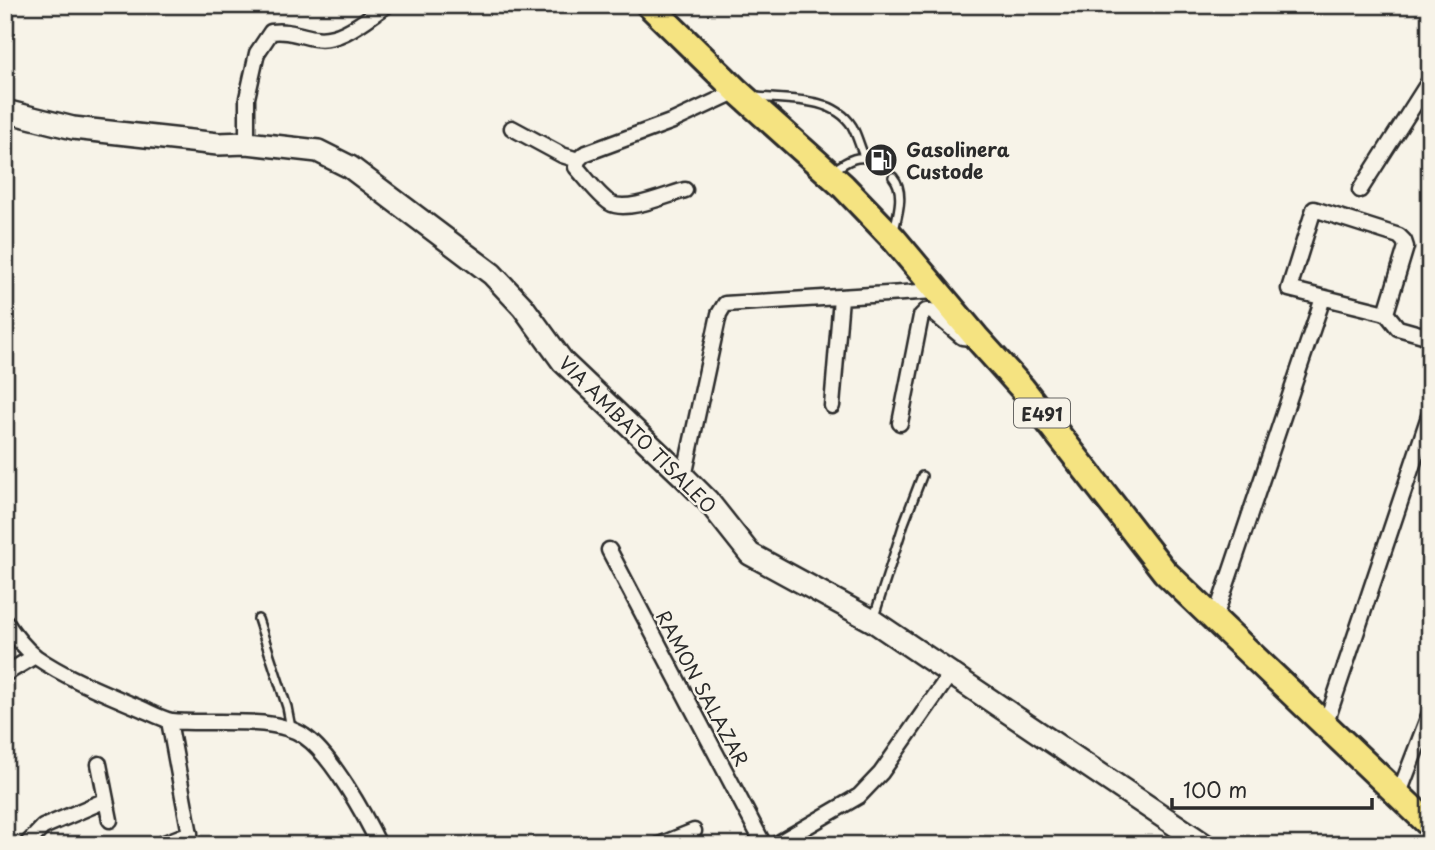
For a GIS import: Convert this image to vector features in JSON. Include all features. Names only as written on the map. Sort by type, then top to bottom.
[{"type":"highway","name":"E491","points":[[658,9],[739,93],[829,174],[893,237],[975,337],[1022,388],[1165,572],[1430,825]]},
{"type":"main road","name":"VIA AMBATO TISALEO","points":[[5,111],[73,128],[218,144],[247,142],[318,151],[350,167],[492,274],[523,307],[563,362],[708,501],[750,554],[873,621],[1205,845]]},
{"type":"street","points":[[247,142],[247,98],[257,53],[271,32],[286,30],[317,39],[345,34],[387,5]]},
{"type":"street","points":[[1360,190],[1430,80]]},
{"type":"street","points":[[685,190],[629,207],[618,206],[610,203],[576,167],[584,154],[739,93]]},
{"type":"street","points":[[512,128],[562,155],[578,160]]},
{"type":"street","points":[[1386,313],[1406,247],[1404,241],[1399,236],[1314,209],[1289,289],[1386,313],[1398,328],[1430,337]]},
{"type":"street","points":[[684,477],[719,314],[724,304],[936,290]]},
{"type":"street","points":[[832,407],[841,298]]},
{"type":"street","points":[[1214,621],[1322,298]]},
{"type":"street","points":[[900,423],[921,316],[931,311],[962,337],[975,337]]},
{"type":"street","points":[[1325,726],[1430,413]]},
{"type":"street","name":"RAMON SALAZAR","points":[[609,550],[764,845]]},
{"type":"street","points":[[5,621],[16,639],[35,656],[68,675],[169,721],[248,723],[301,734],[316,746],[363,811],[379,845]]},
{"type":"street","points":[[5,674],[35,656]]},
{"type":"street","points":[[775,845],[859,796],[881,773],[951,673]]},
{"type":"street","points":[[1398,796],[1430,713]]},
{"type":"street","points":[[159,845],[191,839],[169,721]]},
{"type":"street","points":[[99,764],[110,820]]},
{"type":"street","points":[[33,842],[43,827],[106,800]]},
{"type":"street","points":[[659,845],[694,831]]},
{"type":"lane","points":[[739,93],[830,107],[852,126],[864,156]]},
{"type":"lane","points":[[829,174],[851,158],[864,156],[877,161]]},
{"type":"lane","points":[[893,177],[897,183],[899,197],[893,237]]},
{"type":"lane","points":[[873,621],[922,476]]},
{"type":"lane","points":[[258,619],[287,707],[291,730]]},
{"type":"place","name":"Gasolinera Custode","points":[[881,160]]}]
